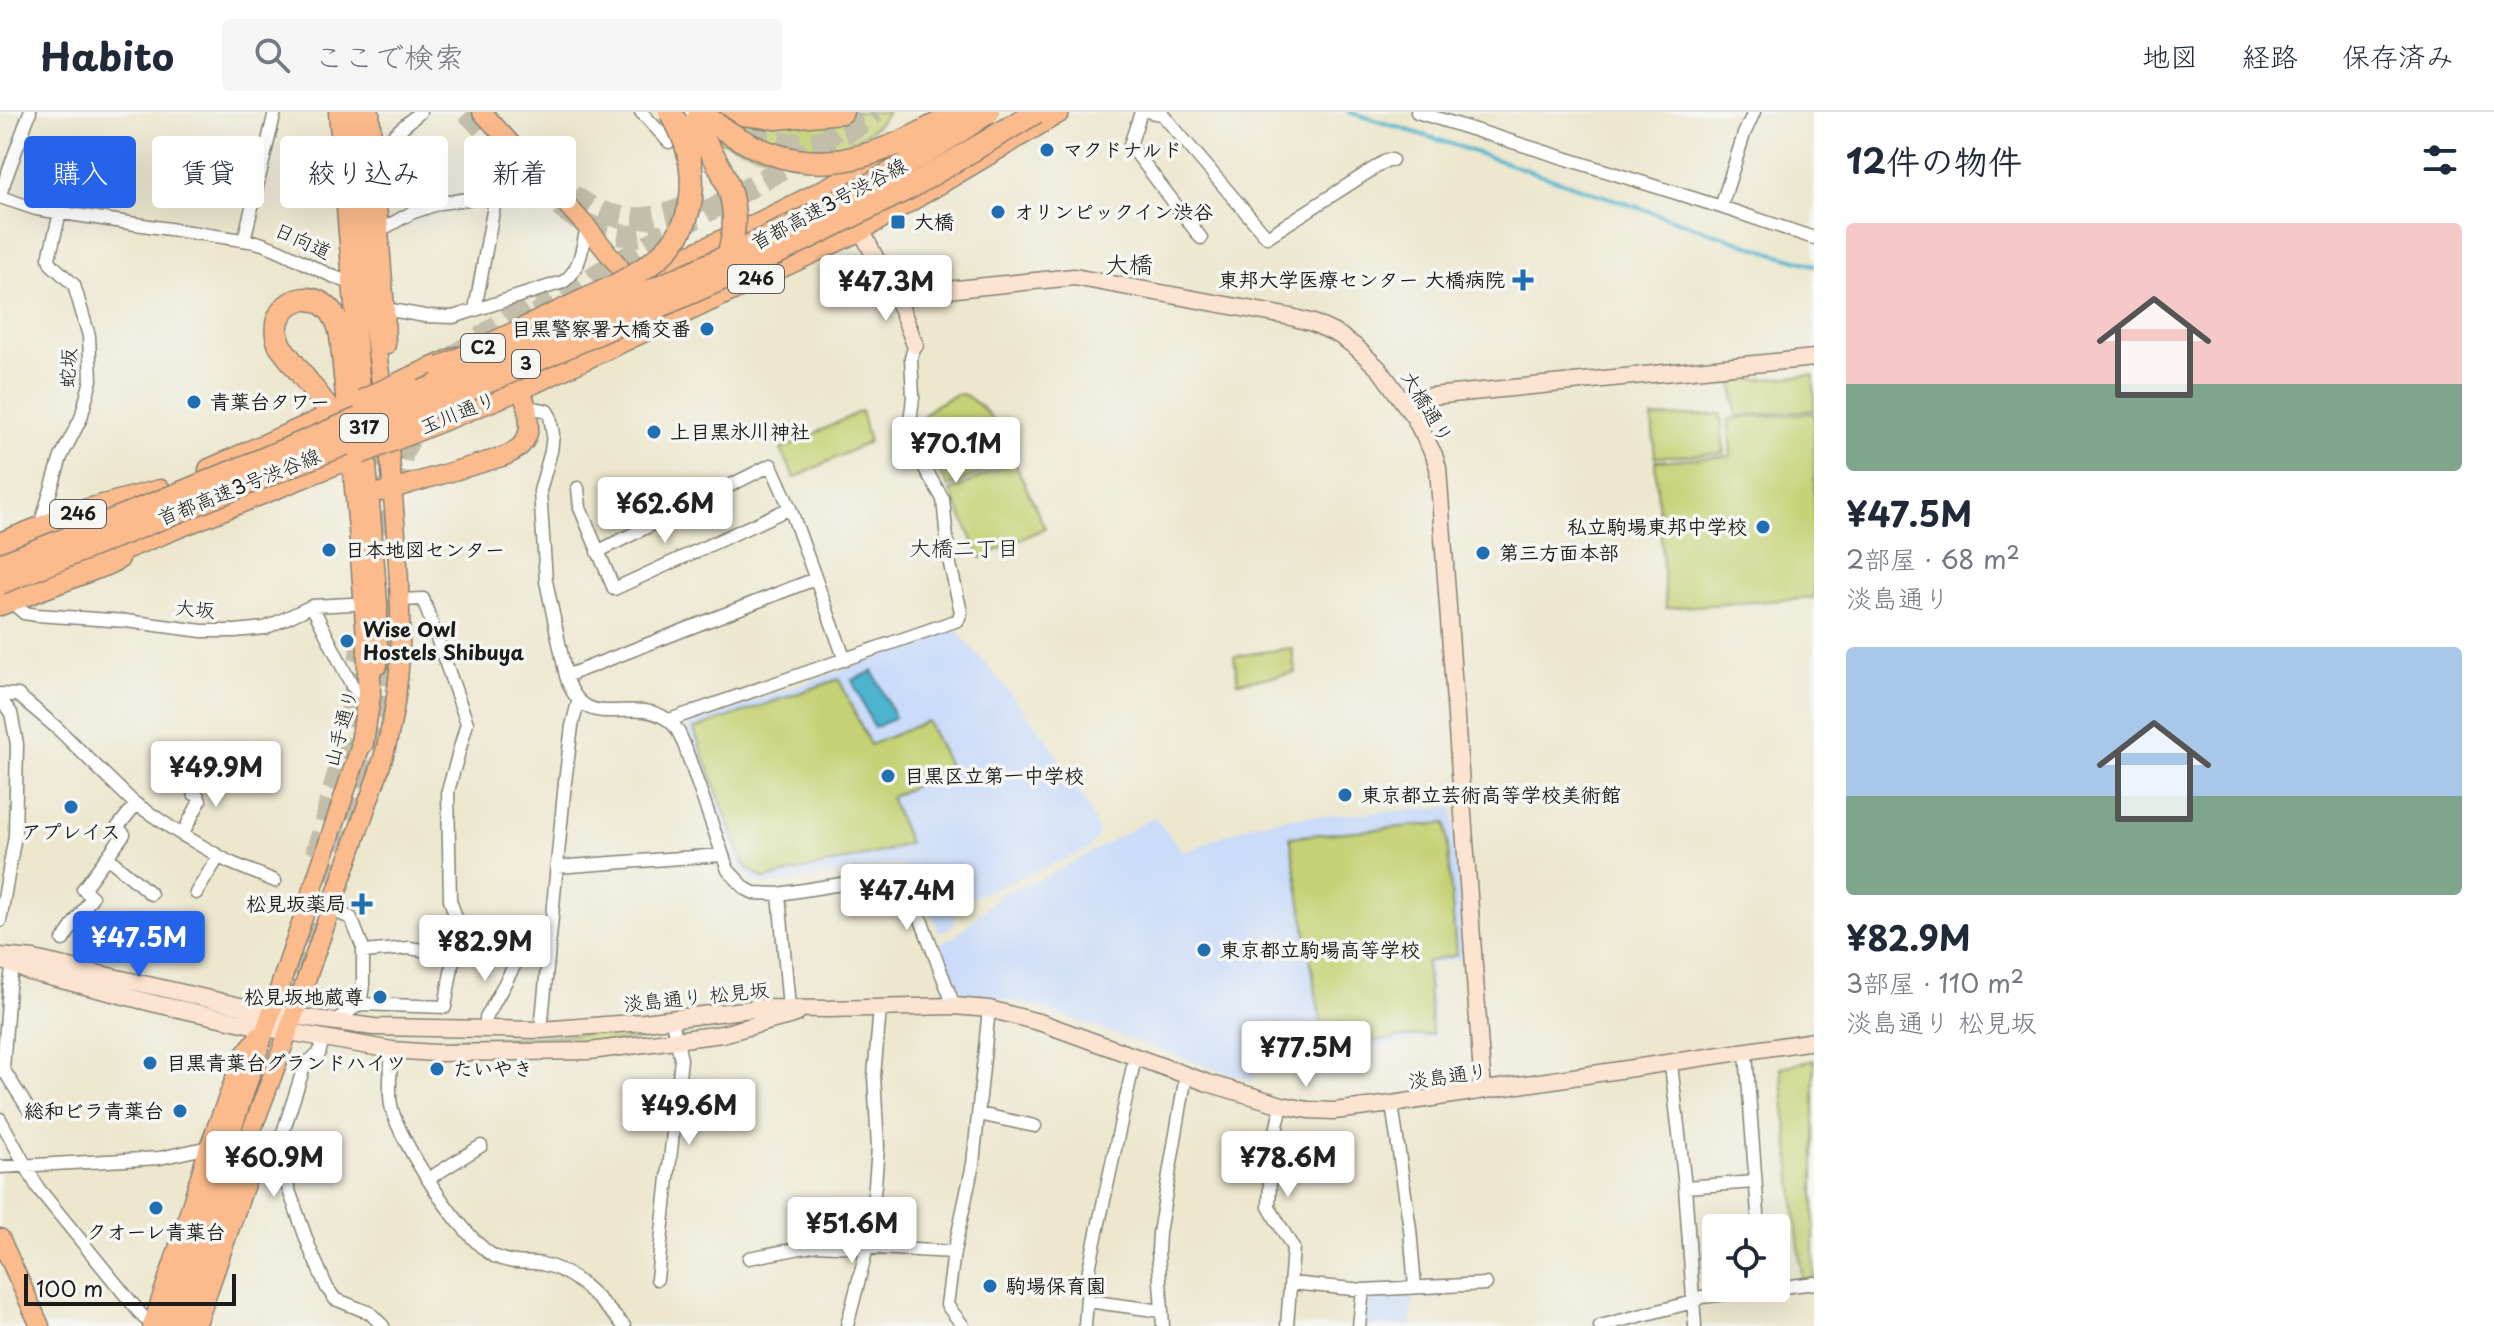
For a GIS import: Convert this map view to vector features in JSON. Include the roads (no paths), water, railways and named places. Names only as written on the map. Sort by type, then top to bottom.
[{"type":"highway","name":"C2","points":[[314,436],[376,400],[615,286],[662,254],[681,228],[691,191],[687,147],[670,112]]},
{"type":"highway","points":[[192,506],[298,470],[454,409],[658,323],[699,296],[726,262],[735,233],[735,218],[731,191],[725,177],[684,112]]},
{"type":"highway","points":[[700,112],[727,132],[762,151],[792,160],[817,162],[852,159],[884,150],[958,112]]},
{"type":"highway","points":[[723,112],[777,118],[842,112]]},
{"type":"highway","name":"246","points":[[90,518],[160,491],[741,234],[838,185],[958,112]]},
{"type":"highway","name":"首都高速3号渋谷線","points":[[0,565],[473,370],[773,235],[901,168],[988,112]]},
{"type":"highway","name":"首都高速3号渋谷線","points":[[3,595],[192,506],[350,442],[749,267],[911,187],[1036,112]]},
{"type":"highway","name":"玉川通り","points":[[102,557],[422,428],[524,397],[652,328],[861,229],[1058,112]]},
{"type":"highway","points":[[333,415],[280,346],[276,335],[277,319],[288,306],[304,299],[314,299],[328,307],[338,323],[345,370],[372,603],[369,702],[362,743]]},
{"type":"highway","name":"246","points":[[0,544],[84,511],[160,491]]},
{"type":"highway","name":"246","points":[[3,595],[106,564],[173,528]]},
{"type":"main road","name":"山手通り","points":[[157,1325],[268,1020],[362,743],[377,673],[379,640],[372,603],[370,496],[338,112]]},
{"type":"main road","name":"317","points":[[181,1326],[331,910],[380,768],[393,720],[400,671],[401,600],[379,311],[355,112]]},
{"type":"main road","points":[[370,112],[372,136]]},
{"type":"main road","points":[[482,112],[621,269],[652,328]]},
{"type":"main road","points":[[838,185],[892,289],[915,345]]},
{"type":"main road","points":[[377,208],[379,311]]},
{"type":"main road","name":"大橋通り","points":[[892,289],[907,294],[1074,277],[1291,317],[1339,335],[1357,348],[1380,370],[1402,399],[1434,455],[1438,468],[1483,1090]]},
{"type":"main road","points":[[1402,399],[1814,358]]},
{"type":"main road","points":[[370,496],[518,450],[528,436],[524,397]]},
{"type":"main road","points":[[4,960],[30,972],[156,1004],[290,1024]]},
{"type":"main road","name":"淡島通り","points":[[813,1009],[954,1006],[989,1009],[1042,1023],[1253,1098],[1308,1110],[1334,1111],[1814,1041]]},
{"type":"main road","name":"淡島通り 松見坂","points":[[290,1024],[333,1022],[374,1027],[541,1030],[760,1008],[813,1009]]},
{"type":"main road","name":"淡島通り 松見坂","points":[[290,1024],[323,1038],[392,1050],[544,1054],[722,1034],[813,1009]]},
{"type":"main road","name":"317","points":[[157,1325],[209,1147],[244,1055],[268,1020]]},
{"type":"main road","name":"317","points":[[196,1326],[273,1103],[276,1066]]},
{"type":"main road","points":[[0,1238],[40,1326]]},
{"type":"street","points":[[0,195],[30,112]]},
{"type":"street","points":[[244,240],[275,112]]},
{"type":"street","points":[[392,136],[420,112]]},
{"type":"street","points":[[641,112],[669,142]]},
{"type":"street","points":[[1141,112],[1130,145],[1201,238]]},
{"type":"street","points":[[1150,112],[1162,114],[1267,237],[1387,160],[1392,160]]},
{"type":"street","points":[[1417,112],[1814,238]]},
{"type":"street","points":[[1721,207],[1754,112]]},
{"type":"street","points":[[379,231],[411,213],[440,203],[501,194],[475,310]]},
{"type":"street","name":"日向道","points":[[0,195],[36,209],[276,247],[327,275],[352,283]]},
{"type":"street","name":"蛇坂","points":[[39,529],[61,457],[81,418],[91,380],[89,336],[74,285],[51,264],[49,258],[60,213]]},
{"type":"street","points":[[379,311],[453,317],[563,282],[572,276],[580,259],[587,227]]},
{"type":"street","points":[[669,720],[958,620],[961,612],[949,560],[943,499],[912,447],[911,358],[915,345]]},
{"type":"street","points":[[524,397],[535,410],[547,411],[552,424],[551,451],[540,491],[546,581],[566,676],[578,702],[591,709],[653,713],[669,720],[685,747],[728,870],[746,889],[754,893],[779,894],[891,876],[904,879],[954,1006]]},
{"type":"street","points":[[597,552],[771,465],[790,508],[845,660]]},
{"type":"street","points":[[578,488],[578,503],[614,589],[790,508]]},
{"type":"street","points":[[566,676],[815,579]]},
{"type":"street","name":"大坂","points":[[3,595],[24,613],[202,631],[265,628],[312,606],[372,603]]},
{"type":"street","points":[[333,1022],[360,1004],[445,1007],[456,955],[459,926],[450,900],[448,791],[467,723],[423,599],[401,600]]},
{"type":"street","points":[[312,606],[352,686],[369,702]]},
{"type":"street","points":[[0,921],[15,836],[17,744],[11,713],[0,696],[18,695],[136,804],[182,835],[248,871],[275,881]]},
{"type":"street","points":[[541,1030],[556,867],[572,726],[578,702]]},
{"type":"street","points":[[182,835],[200,801],[194,794]]},
{"type":"street","points":[[63,940],[92,897],[83,889],[124,834],[117,828],[136,804]]},
{"type":"street","points":[[556,867],[722,855]]},
{"type":"street","points":[[196,893],[219,856]]},
{"type":"street","points":[[107,857],[151,894]]},
{"type":"street","points":[[779,894],[789,1008]]},
{"type":"street","points":[[331,910],[351,918],[363,952],[360,1004]]},
{"type":"street","points":[[486,1030],[486,1018],[526,944]]},
{"type":"street","points":[[363,952],[409,948],[456,955]]},
{"type":"street","points":[[4,960],[9,987],[3,1069],[31,1113]]},
{"type":"street","points":[[847,1326],[867,1248],[878,1147],[874,1076],[880,1009]]},
{"type":"street","points":[[963,1326],[947,1305],[954,1252],[973,1164],[989,1009]]},
{"type":"street","points":[[657,1279],[681,1059],[671,1018]]},
{"type":"street","points":[[323,1038],[319,1054],[305,1064],[276,1154],[327,1288],[335,1299],[370,1313],[383,1326]]},
{"type":"street","points":[[392,1050],[389,1091],[397,1125],[428,1179],[481,1247],[507,1261],[542,1264],[567,1274],[585,1285],[624,1326]]},
{"type":"street","points":[[1746,1052],[1758,1214]]},
{"type":"street","points":[[1085,1326],[1089,1269],[1135,1057]]},
{"type":"street","points":[[1671,1064],[1685,1187],[1695,1326]]},
{"type":"street","points":[[1163,1326],[1159,1233],[1186,1075]]},
{"type":"street","points":[[1392,1104],[1415,1287]]},
{"type":"street","points":[[1282,1105],[1271,1152],[1269,1207],[1293,1248],[1287,1326]]},
{"type":"street","points":[[979,1114],[1035,1126]]},
{"type":"street","points":[[0,1119],[38,1188],[144,1318],[157,1325]]},
{"type":"street","points":[[428,1179],[481,1146]]},
{"type":"street","points":[[0,1167],[160,1158],[209,1147]]},
{"type":"street","points":[[1685,1187],[1755,1182]]},
{"type":"street","points":[[749,1258],[817,1245],[954,1252]]},
{"type":"street","points":[[1291,1283],[1363,1290],[1486,1284]]},
{"type":"street","points":[[1790,1286],[1814,1283]]},
{"type":"street","points":[[1359,1326],[1363,1290]]},
{"type":"street","points":[[1600,1326],[1631,1323],[1702,1297]]},
{"type":"street","points":[[1087,1301],[1162,1311]]},
{"type":"water","points":[[873,671],[895,718],[874,728],[852,680]]},
{"type":"waterway","points":[[1349,112],[1814,265]]},
{"type":"tunnel","points":[[467,112],[538,187],[568,213],[600,230],[639,236],[662,235]]},
{"type":"tunnel","points":[[536,315],[601,272],[787,166],[828,137],[856,112]]},
{"type":"tunnel","points":[[747,134],[781,143],[814,142],[846,132],[875,112]]},
{"type":"tunnel","points":[[576,198],[599,210],[629,218],[667,214],[704,199]]},
{"type":"tunnel","points":[[453,357],[546,292]]},
{"type":"tunnel","points":[[369,347],[381,544]]},
{"type":"tunnel","points":[[394,492],[403,452],[419,420]]},
{"type":"tunnel","points":[[365,782],[384,691],[392,599]]},
{"type":"tunnel","points":[[316,854],[347,740],[361,649]]},
{"type":"tunnel","points":[[282,1005],[344,832],[362,765]]},
{"type":"place","name":"マクドナルド","points":[[1047,150]]},
{"type":"place","name":"オリンピックイン渋谷","points":[[998,212]]},
{"type":"place","name":"大橋","points":[[898,222]]},
{"type":"place","name":"東邦大学医療センター 大橋病院","points":[[1523,280]]},
{"type":"place","name":"目黒警察署大橋交番","points":[[707,329]]},
{"type":"place","name":"青葉台タワー","points":[[194,402]]},
{"type":"place","name":"上目黒氷川神社","points":[[654,432]]},
{"type":"place","name":"私立駒場東邦中学校","points":[[1763,527]]},
{"type":"place","name":"日本地図センター","points":[[329,550]]},
{"type":"place","name":"第三方面本部","points":[[1483,553]]},
{"type":"place","name":"Wise Owl Hostels Shibuya","points":[[347,641]]},
{"type":"place","name":"目黒区立第一中学校","points":[[888,776]]},
{"type":"place","name":"東京都立芸術高等学校美術館","points":[[1345,795]]},
{"type":"place","name":"アプレイス","points":[[71,807]]},
{"type":"place","name":"松見坂薬局","points":[[362,904]]},
{"type":"place","name":"東京都立駒場高等学校","points":[[1204,950]]},
{"type":"place","name":"松見坂地蔵尊","points":[[380,997]]},
{"type":"place","name":"目黒青葉台グランドハイツ","points":[[150,1063]]},
{"type":"place","name":"たいやき","points":[[437,1069]]},
{"type":"place","name":"総和ビラ青葉台","points":[[180,1111]]},
{"type":"place","name":"クオーレ青葉台","points":[[156,1208]]},
{"type":"place","name":"駒場保育園","points":[[990,1286]]},
{"type":"district","name":"大橋","points":[[1129,265]]},
{"type":"district","name":"大橋二丁目","points":[[964,548]]}]
